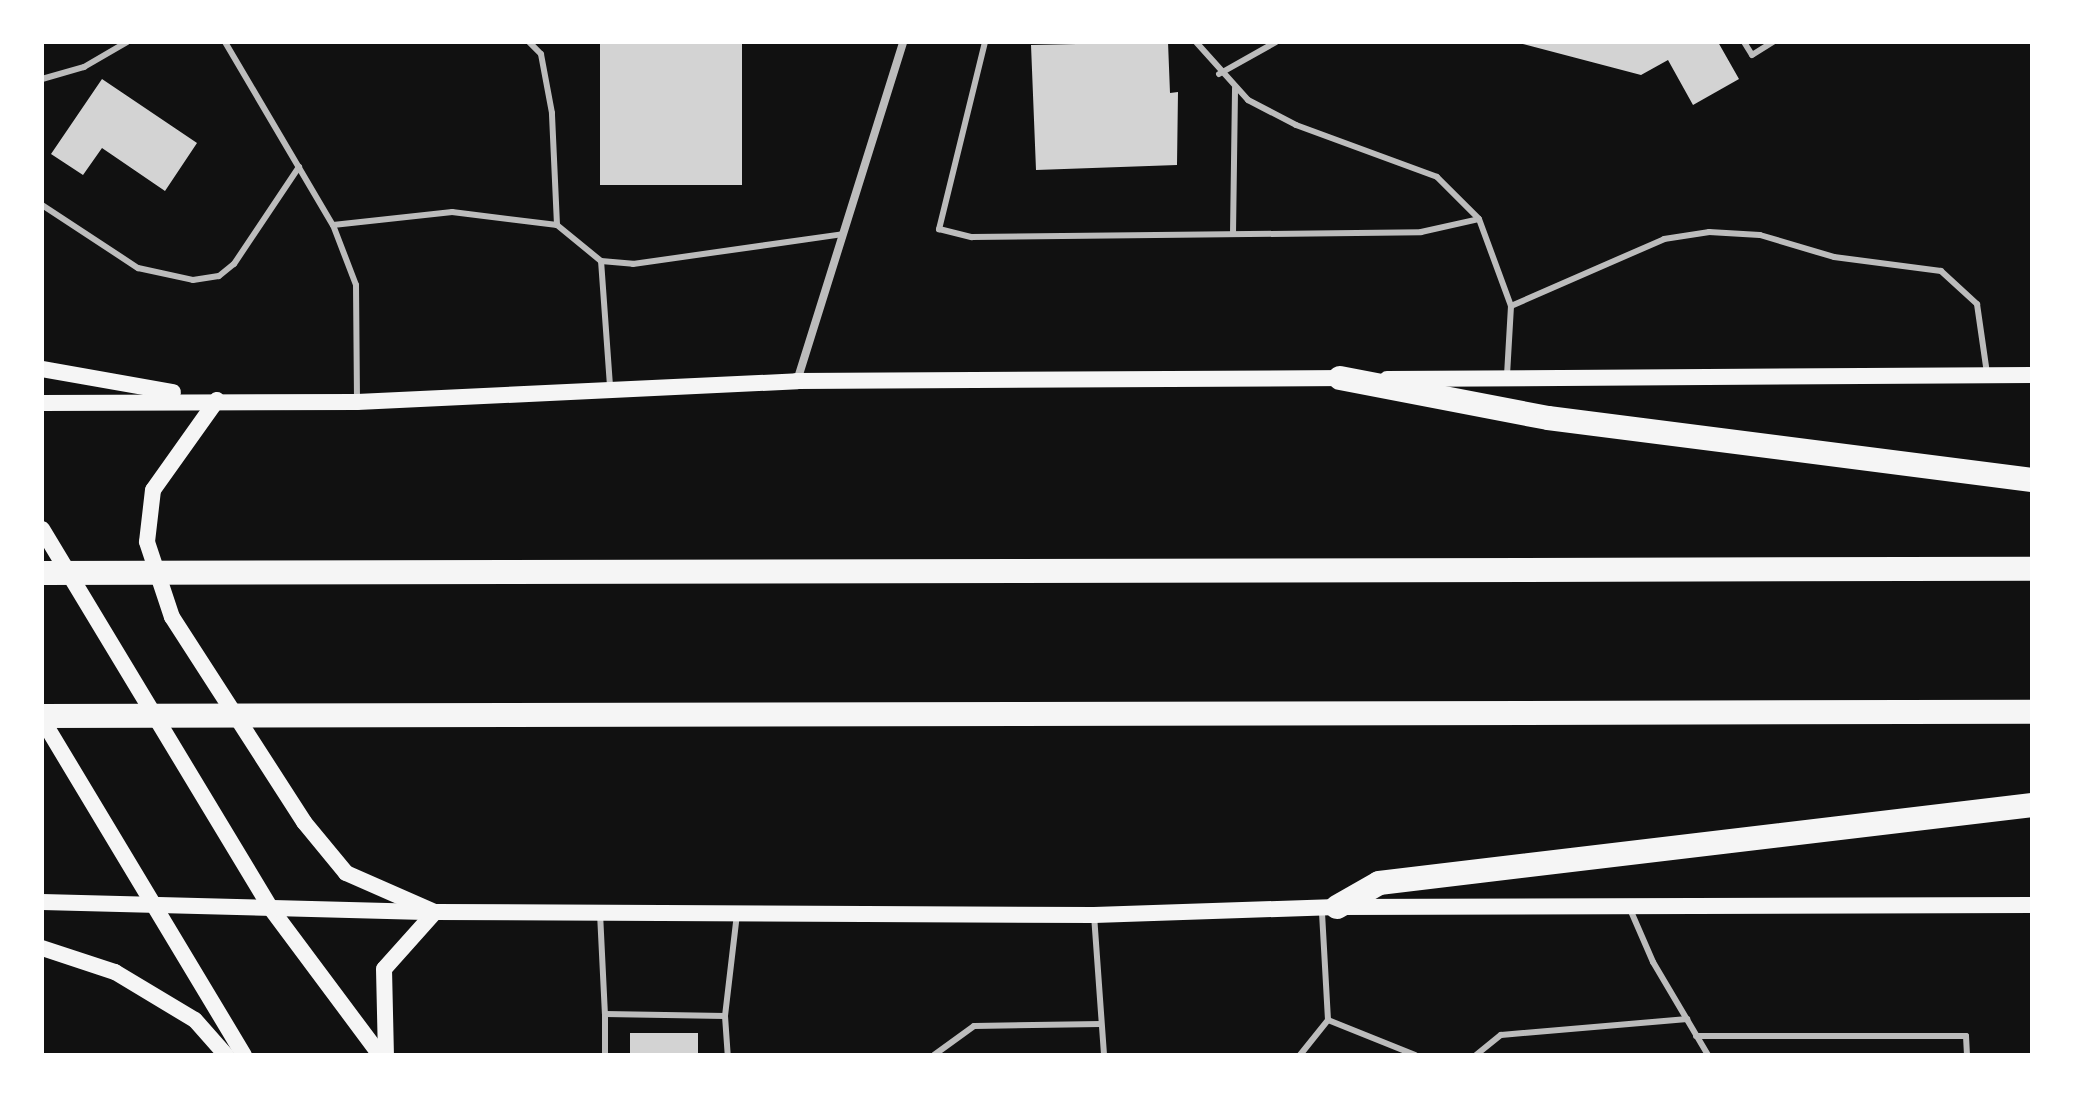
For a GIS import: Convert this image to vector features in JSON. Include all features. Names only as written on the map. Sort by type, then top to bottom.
[{"type":"highway","points":[[1340,378],[1548,418],[2032,480]]},
{"type":"highway","points":[[42,573],[2032,569]]},
{"type":"highway","points":[[42,717],[2032,712]]},
{"type":"highway","points":[[1329,907],[1379,883],[2032,805]]},
{"type":"main road","points":[[42,369],[217,400]]},
{"type":"main road","points":[[42,403],[217,400],[357,402],[797,381],[1506,380],[2032,375]]},
{"type":"main road","points":[[217,400],[153,490],[147,542],[172,617],[304,822],[346,873],[435,912]]},
{"type":"main road","points":[[42,529],[269,906],[383,1055]]},
{"type":"main road","points":[[42,717],[244,1055]]},
{"type":"main road","points":[[42,902],[435,912],[1094,915],[1329,907],[2032,905]]},
{"type":"main road","points":[[383,1055],[384,969],[435,912]]},
{"type":"main road","points":[[42,948],[115,972],[195,1020],[226,1055]]},
{"type":"street","points":[[797,381],[903,42]]},
{"type":"lane","points":[[42,79],[84,67],[127,42]]},
{"type":"lane","points":[[225,42],[333,225],[356,285],[357,402]]},
{"type":"lane","points":[[529,42],[541,54],[552,113],[557,225]]},
{"type":"lane","points":[[985,42],[939,229],[972,237],[1421,232],[1479,219]]},
{"type":"lane","points":[[1196,42],[1219,74],[1235,88],[1296,125],[1437,177],[1479,219],[1511,306],[1506,380]]},
{"type":"lane","points":[[1219,74],[1276,42]]},
{"type":"lane","points":[[1744,42],[1752,55],[1773,42]]},
{"type":"lane","points":[[1233,234],[1235,88]]},
{"type":"lane","points":[[42,205],[138,268],[193,280],[219,276],[234,264],[299,167]]},
{"type":"lane","points":[[333,225],[452,212],[557,225],[601,261],[633,264],[843,234]]},
{"type":"lane","points":[[1511,306],[1664,239],[1709,232],[1760,235],[1834,257],[1941,271],[1977,304],[1987,375]]},
{"type":"lane","points":[[601,261],[610,390]]},
{"type":"lane","points":[[1629,906],[1708,1055]]},
{"type":"lane","points":[[1300,1055],[1328,1020],[1329,907]]},
{"type":"lane","points":[[600,913],[605,1055]]},
{"type":"lane","points":[[728,1055],[725,1016],[737,914]]},
{"type":"lane","points":[[1094,915],[1104,1055]]},
{"type":"lane","points":[[605,1014],[725,1016]]},
{"type":"lane","points":[[1476,1055],[1501,1035],[1687,1019]]},
{"type":"lane","points":[[1328,1020],[1415,1055]]},
{"type":"lane","points":[[934,1055],[974,1026],[1101,1024]]},
{"type":"lane","points":[[1696,1036],[1966,1036],[1967,1055]]},
{"type":"building","points":[[600,42],[742,42],[742,185],[600,185]]},
{"type":"building","points":[[1168,42],[1170,93],[1178,92],[1177,165],[1036,170],[1031,45]]},
{"type":"building","points":[[1718,42],[1739,79],[1693,105],[1668,60],[1641,75],[1519,43]]},
{"type":"building","points":[[102,79],[197,143],[165,191],[102,148],[83,175],[51,154]]},
{"type":"building","points":[[630,1033],[698,1033],[698,1055],[630,1055]]}]
